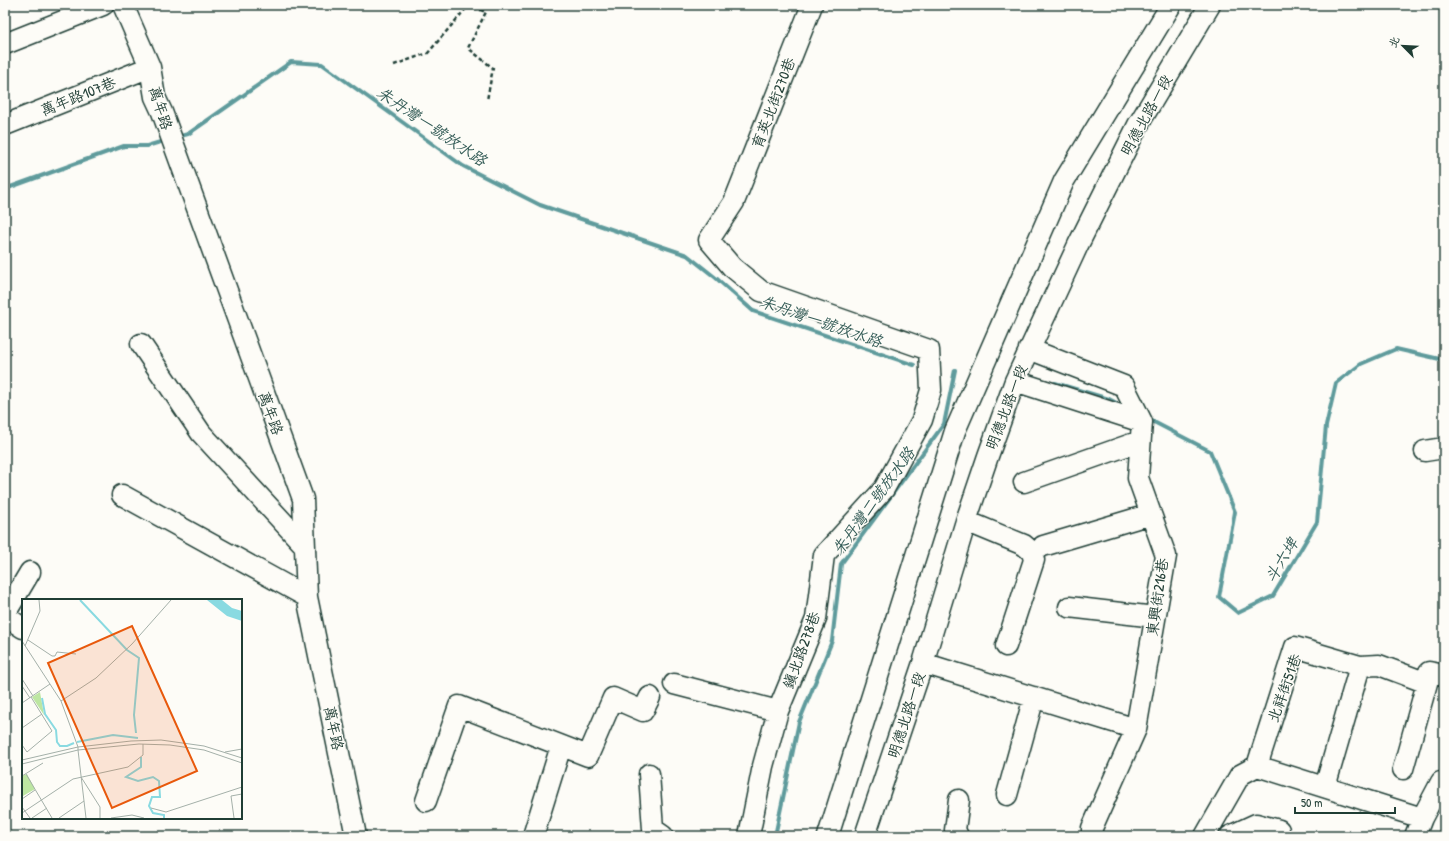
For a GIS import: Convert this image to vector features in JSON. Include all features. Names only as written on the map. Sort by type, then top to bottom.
[{"type":"street","points":[[5,44],[103,5]]},
{"type":"street","name":"萬年路","points":[[123,5],[150,67],[155,97],[162,112],[303,499],[307,597],[356,836]]},
{"type":"street","name":"育英北街270巷","points":[[812,5],[734,202],[709,240],[732,266],[760,291],[929,350]]},
{"type":"street","points":[[828,836],[955,431],[1064,181],[1171,5]]},
{"type":"street","name":"明德北路一段","points":[[865,836],[923,663],[966,521],[1015,381],[1078,245],[1138,125],[1210,5]]},
{"type":"street","name":"萬年路107巷","points":[[5,125],[150,67]]},
{"type":"street","points":[[141,344],[201,433],[305,546]]},
{"type":"street","name":"東興街216巷","points":[[1029,349],[1124,386],[1141,432],[1138,478],[1166,556],[1136,729],[1092,828],[1092,836]]},
{"type":"street","name":"鎮北路278巷","points":[[749,836],[762,766],[778,712],[816,619],[824,555],[884,489],[922,420],[931,390],[929,350]]},
{"type":"street","points":[[1015,381],[1141,432]]},
{"type":"street","points":[[1024,482],[1141,432]]},
{"type":"street","points":[[122,496],[307,597]]},
{"type":"street","points":[[1043,546],[1151,514]]},
{"type":"street","points":[[966,521],[1024,545],[1032,552],[1034,560],[1006,646]]},
{"type":"street","points":[[22,627],[5,615],[30,572]]},
{"type":"street","points":[[1069,607],[1155,618]]},
{"type":"street","name":"北祥街51巷","points":[[1257,766],[1295,647],[1360,666],[1379,664],[1436,679],[1403,769]]},
{"type":"street","points":[[923,663],[1034,696],[1136,729]]},
{"type":"street","points":[[1324,787],[1360,666]]},
{"type":"street","points":[[674,684],[778,712]]},
{"type":"street","points":[[1007,795],[1034,696]]},
{"type":"street","points":[[426,802],[459,706],[588,756],[614,698],[643,711],[650,697]]},
{"type":"street","points":[[534,836],[561,746]]},
{"type":"street","points":[[1205,836],[1240,775],[1257,766],[1422,818]]},
{"type":"street","points":[[649,774],[653,829],[663,836]]},
{"type":"street","points":[[1415,836],[1422,818],[1441,782],[1444,782]]},
{"type":"street","points":[[958,836],[955,830],[959,800]]},
{"type":"street","points":[[1230,836],[1256,824],[1279,830]]},
{"type":"path","points":[[394,65],[428,53],[468,5],[486,12],[468,48],[493,68],[487,100]]},
{"type":"waterway","name":"朱丹灣一號放水路","points":[[177,137],[188,134],[291,62],[322,64],[463,166],[540,205],[687,255],[716,278],[753,311],[914,365]]},
{"type":"waterway","name":"朱丹灣一號放水路","points":[[5,189],[124,146],[147,146],[167,140]]},
{"type":"waterway","name":"斗六埤","points":[[1148,419],[1210,451],[1235,512],[1219,597],[1238,613],[1273,596],[1317,522],[1326,426],[1336,383],[1361,364],[1396,349],[1444,360]]},
{"type":"waterway","name":"朱丹灣二號放水路","points":[[775,836],[799,722],[832,641],[841,564],[944,424],[955,370]]},
{"type":"waterway","name":"斗六埤","points":[[1055,383],[1109,399],[1122,406]]}]
